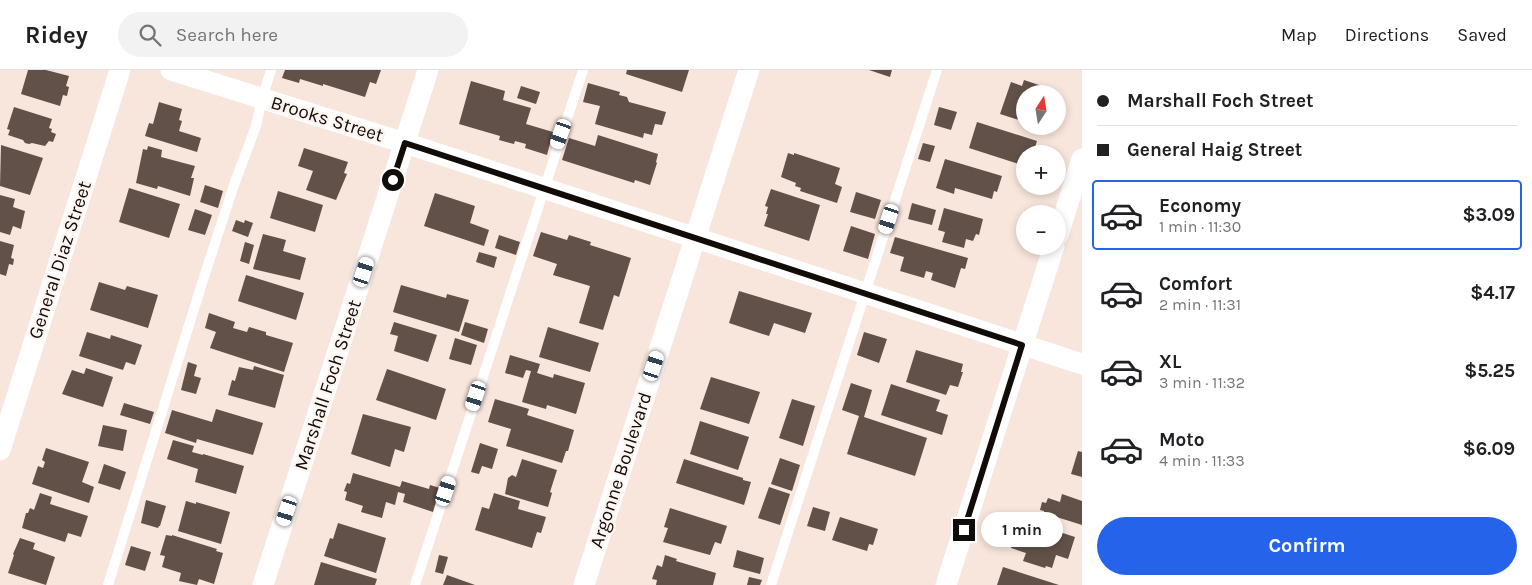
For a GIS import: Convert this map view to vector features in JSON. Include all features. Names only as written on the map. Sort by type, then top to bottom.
[{"type":"street","name":"General Diaz Street","points":[[0,450],[120,70]]},
{"type":"street","name":"Brooks Street","points":[[171,70],[405,143],[1082,364]]},
{"type":"street","name":"Marshall Foch Street","points":[[263,585],[428,70]]},
{"type":"street","name":"Argonne Boulevard","points":[[584,585],[749,70]]},
{"type":"street","points":[[1066,210],[1082,160]]},
{"type":"street","points":[[946,585],[1051,255]]},
{"type":"lane","points":[[108,585],[203,280],[234,185],[256,126],[271,70]]},
{"type":"lane","points":[[415,585],[582,70]]},
{"type":"lane","points":[[771,585],[937,70]]},
{"type":"building","points":[[28,70],[46,70],[69,76],[66,86],[69,87],[67,96],[63,95],[60,106],[21,94]]},
{"type":"building","points":[[285,70],[381,70],[376,84],[370,82],[365,97],[323,84],[323,86],[300,79],[299,83],[282,78]]},
{"type":"building","points":[[627,70],[689,70],[682,92],[626,74]]},
{"type":"building","points":[[869,70],[892,70],[890,77]]},
{"type":"building","points":[[1024,80],[1039,85],[1022,85]]},
{"type":"building","points":[[471,81],[505,91],[503,100],[531,108],[526,124],[553,132],[547,155],[525,148],[526,144],[515,141],[514,144],[499,140],[500,136],[459,124]]},
{"type":"building","points":[[1011,82],[1019,85],[1016,85],[1016,119],[1000,114]]},
{"type":"building","points":[[588,83],[620,92],[619,95],[627,97],[629,102],[666,112],[662,125],[655,124],[652,135],[644,133],[643,138],[595,124],[600,106],[583,102]]},
{"type":"building","points":[[521,86],[540,92],[536,104],[517,98]]},
{"type":"building","points":[[159,102],[182,109],[179,120],[182,121],[179,131],[201,138],[197,152],[145,136],[149,123],[153,124]]},
{"type":"building","points":[[14,107],[52,119],[49,128],[52,129],[51,132],[56,134],[53,142],[49,141],[45,146],[29,144],[8,135],[10,130],[7,129]]},
{"type":"building","points":[[939,107],[957,112],[951,130],[934,125]]},
{"type":"building","points":[[977,122],[1037,141],[1036,145],[1016,145],[1016,163],[969,148]]},
{"type":"building","points":[[598,135],[658,154],[650,185],[635,180],[634,183],[562,160],[569,138],[595,146]]},
{"type":"building","points":[[923,143],[935,146],[930,162],[918,159]]},
{"type":"building","points":[[1,145],[43,158],[30,195],[0,186]]},
{"type":"building","points":[[148,146],[162,150],[161,157],[195,166],[191,178],[194,178],[190,196],[158,186],[157,189],[136,183],[143,149],[147,150]]},
{"type":"building","points":[[304,148],[348,162],[344,173],[347,174],[336,200],[306,190],[313,171],[298,166]]},
{"type":"building","points":[[788,153],[794,155],[794,153],[840,168],[835,184],[842,187],[837,203],[800,191],[801,188],[795,186],[796,183],[781,177]]},
{"type":"building","points":[[945,159],[1002,176],[997,192],[994,191],[992,199],[955,188],[954,194],[936,188]]},
{"type":"building","points":[[205,185],[223,191],[218,208],[200,202]]},
{"type":"building","points":[[129,188],[180,204],[169,238],[119,222]]},
{"type":"building","points":[[771,189],[820,205],[809,241],[764,226],[768,214],[766,214],[768,207],[765,206]]},
{"type":"building","points":[[278,191],[323,205],[315,232],[270,218]]},
{"type":"building","points":[[856,192],[881,200],[875,219],[850,212]]},
{"type":"building","points":[[435,193],[475,206],[470,223],[489,230],[484,246],[424,226]]},
{"type":"building","points":[[0,195],[15,199],[13,207],[25,211],[21,229],[13,226],[10,235],[0,232]]},
{"type":"building","points":[[912,203],[936,210],[932,225],[908,219]]},
{"type":"building","points":[[944,208],[983,219],[979,235],[976,234],[973,241],[966,239],[964,248],[942,242],[945,232],[938,230]]},
{"type":"building","points":[[195,209],[212,215],[205,235],[188,230]]},
{"type":"building","points":[[236,220],[244,223],[245,220],[253,223],[248,237],[232,231]]},
{"type":"building","points":[[851,226],[875,234],[868,259],[843,251]]},
{"type":"building","points":[[541,232],[567,240],[569,235],[591,242],[590,245],[631,258],[619,297],[614,295],[603,330],[579,323],[590,286],[553,275],[557,264],[533,256]]},
{"type":"building","points":[[263,234],[286,240],[283,251],[306,258],[300,280],[253,269]]},
{"type":"building","points":[[499,235],[520,242],[516,255],[495,248]]},
{"type":"building","points":[[895,237],[968,258],[965,269],[961,268],[955,288],[931,280],[933,273],[926,271],[924,278],[900,271],[904,257],[890,253]]},
{"type":"building","points":[[0,241],[14,245],[11,258],[14,259],[13,265],[9,264],[6,276],[0,274]]},
{"type":"building","points":[[245,242],[254,245],[249,264],[240,261]]},
{"type":"building","points":[[479,252],[497,257],[494,268],[476,262]]},
{"type":"building","points":[[246,275],[304,293],[296,320],[238,301]]},
{"type":"building","points":[[99,282],[125,290],[127,286],[158,295],[148,328],[90,310]]},
{"type":"building","points":[[401,285],[446,298],[447,294],[469,300],[459,332],[393,312]]},
{"type":"building","points":[[739,291],[812,313],[805,333],[774,323],[769,336],[729,323]]},
{"type":"building","points":[[209,313],[235,322],[233,328],[247,332],[249,327],[266,332],[266,335],[293,343],[284,372],[210,348],[216,332],[205,328]]},
{"type":"building","points":[[394,322],[437,335],[428,362],[394,351],[398,336],[390,334]]},
{"type":"building","points":[[465,322],[488,329],[484,343],[461,335]]},
{"type":"building","points":[[548,327],[599,343],[590,372],[539,357]]},
{"type":"building","points":[[87,332],[110,339],[111,335],[142,345],[135,365],[126,362],[123,370],[79,356]]},
{"type":"building","points":[[864,332],[887,339],[879,363],[857,355]]},
{"type":"building","points":[[455,338],[477,345],[471,365],[449,359]]},
{"type":"building","points":[[916,350],[963,364],[961,372],[963,372],[958,387],[950,385],[946,395],[906,382]]},
{"type":"building","points":[[510,355],[540,364],[537,373],[553,378],[554,374],[585,383],[576,414],[547,405],[546,409],[522,402],[531,371],[526,370],[523,378],[505,373]]},
{"type":"building","points":[[188,362],[197,365],[194,376],[201,378],[196,394],[181,390]]},
{"type":"building","points":[[254,366],[284,375],[275,408],[228,395],[232,380],[235,381],[239,367],[253,370]]},
{"type":"building","points":[[86,368],[113,377],[103,407],[62,394],[72,370],[84,374]]},
{"type":"building","points":[[387,369],[446,389],[436,420],[376,400]]},
{"type":"building","points":[[711,377],[760,392],[749,424],[700,409]]},
{"type":"building","points":[[851,383],[872,390],[864,417],[927,438],[915,476],[847,454],[859,416],[842,410]]},
{"type":"building","points":[[891,384],[940,400],[936,411],[948,415],[942,435],[881,415]]},
{"type":"building","points":[[495,399],[529,409],[527,415],[574,430],[568,451],[566,451],[562,463],[506,446],[511,429],[488,422]]},
{"type":"building","points":[[792,399],[815,406],[803,446],[779,438]]},
{"type":"building","points":[[124,403],[154,412],[150,424],[120,415]]},
{"type":"building","points":[[216,409],[263,423],[253,455],[197,439],[196,443],[165,433],[172,410],[212,422]]},
{"type":"building","points":[[363,414],[411,427],[404,452],[395,449],[390,467],[351,454]]},
{"type":"building","points":[[700,421],[749,437],[738,470],[690,454]]},
{"type":"building","points":[[103,425],[127,430],[123,451],[98,446]]},
{"type":"building","points":[[173,440],[194,446],[192,452],[244,466],[236,494],[195,482],[198,469],[167,459]]},
{"type":"building","points":[[480,443],[498,449],[492,469],[482,466],[479,474],[471,472]]},
{"type":"building","points":[[46,448],[89,462],[82,482],[94,487],[89,503],[32,484],[38,466],[43,468],[45,462],[42,460]]},
{"type":"building","points":[[1078,451],[1082,452],[1082,477],[1071,474]]},
{"type":"building","points":[[780,458],[800,465],[792,491],[771,484]]},
{"type":"building","points":[[522,459],[557,470],[550,492],[552,493],[548,507],[505,494],[508,478],[512,475],[516,477]]},
{"type":"building","points":[[684,459],[751,482],[744,505],[676,483]]},
{"type":"building","points":[[104,464],[126,472],[120,490],[98,483]]},
{"type":"building","points":[[353,473],[400,487],[402,481],[429,489],[430,485],[440,488],[433,512],[403,502],[405,494],[398,492],[395,505],[386,502],[382,518],[361,512],[363,506],[345,500],[347,492],[344,491],[347,483],[350,484]]},
{"type":"building","points":[[769,487],[790,494],[780,525],[758,518]]},
{"type":"building","points":[[40,493],[52,497],[50,504],[88,516],[81,537],[68,533],[65,542],[22,528],[26,513],[28,513],[30,508],[34,510]]},
{"type":"building","points":[[494,493],[520,501],[518,509],[546,517],[541,533],[537,532],[532,548],[475,530],[482,507],[489,509]]},
{"type":"building","points":[[1062,494],[1082,501],[1082,525],[1040,510],[1042,502],[1046,503],[1048,498],[1060,502]]},
{"type":"building","points":[[146,500],[166,506],[158,528],[141,523]]},
{"type":"building","points":[[186,501],[230,512],[221,544],[178,531]]},
{"type":"building","points":[[813,507],[830,512],[825,531],[807,526]]},
{"type":"building","points":[[670,508],[727,526],[721,544],[715,542],[710,555],[663,542],[668,528],[664,527]]},
{"type":"building","points":[[840,517],[878,529],[873,545],[869,544],[867,551],[832,540]]},
{"type":"building","points":[[1020,519],[1075,537],[1068,559],[1056,555],[1052,568],[1046,566],[1045,568],[1023,561],[1026,553],[1011,548]]},
{"type":"building","points":[[338,523],[386,538],[376,573],[324,556],[330,538],[333,539]]},
{"type":"building","points":[[166,535],[172,535],[217,549],[216,551],[223,553],[214,584],[199,579],[197,585],[179,581],[181,573],[162,567],[165,556],[160,555]]},
{"type":"building","points":[[20,538],[35,543],[33,549],[55,557],[46,585],[8,573]]},
{"type":"building","points":[[131,546],[151,552],[145,571],[125,565]]},
{"type":"building","points":[[737,550],[764,558],[760,574],[733,567]]},
{"type":"building","points":[[439,555],[448,557],[443,574],[435,572]]},
{"type":"building","points":[[665,555],[677,559],[676,561],[716,573],[713,585],[656,585],[657,580],[652,579],[657,565],[662,567]]},
{"type":"building","points":[[321,562],[377,579],[375,585],[314,585]]},
{"type":"building","points":[[1003,567],[1059,585],[997,585]]},
{"type":"building","points":[[447,575],[475,585],[443,585]]},
{"type":"building","points":[[749,577],[762,580],[760,585],[747,585]]},
{"type":"route","points":[[393,180],[405,143],[1022,345],[964,530]]}]
